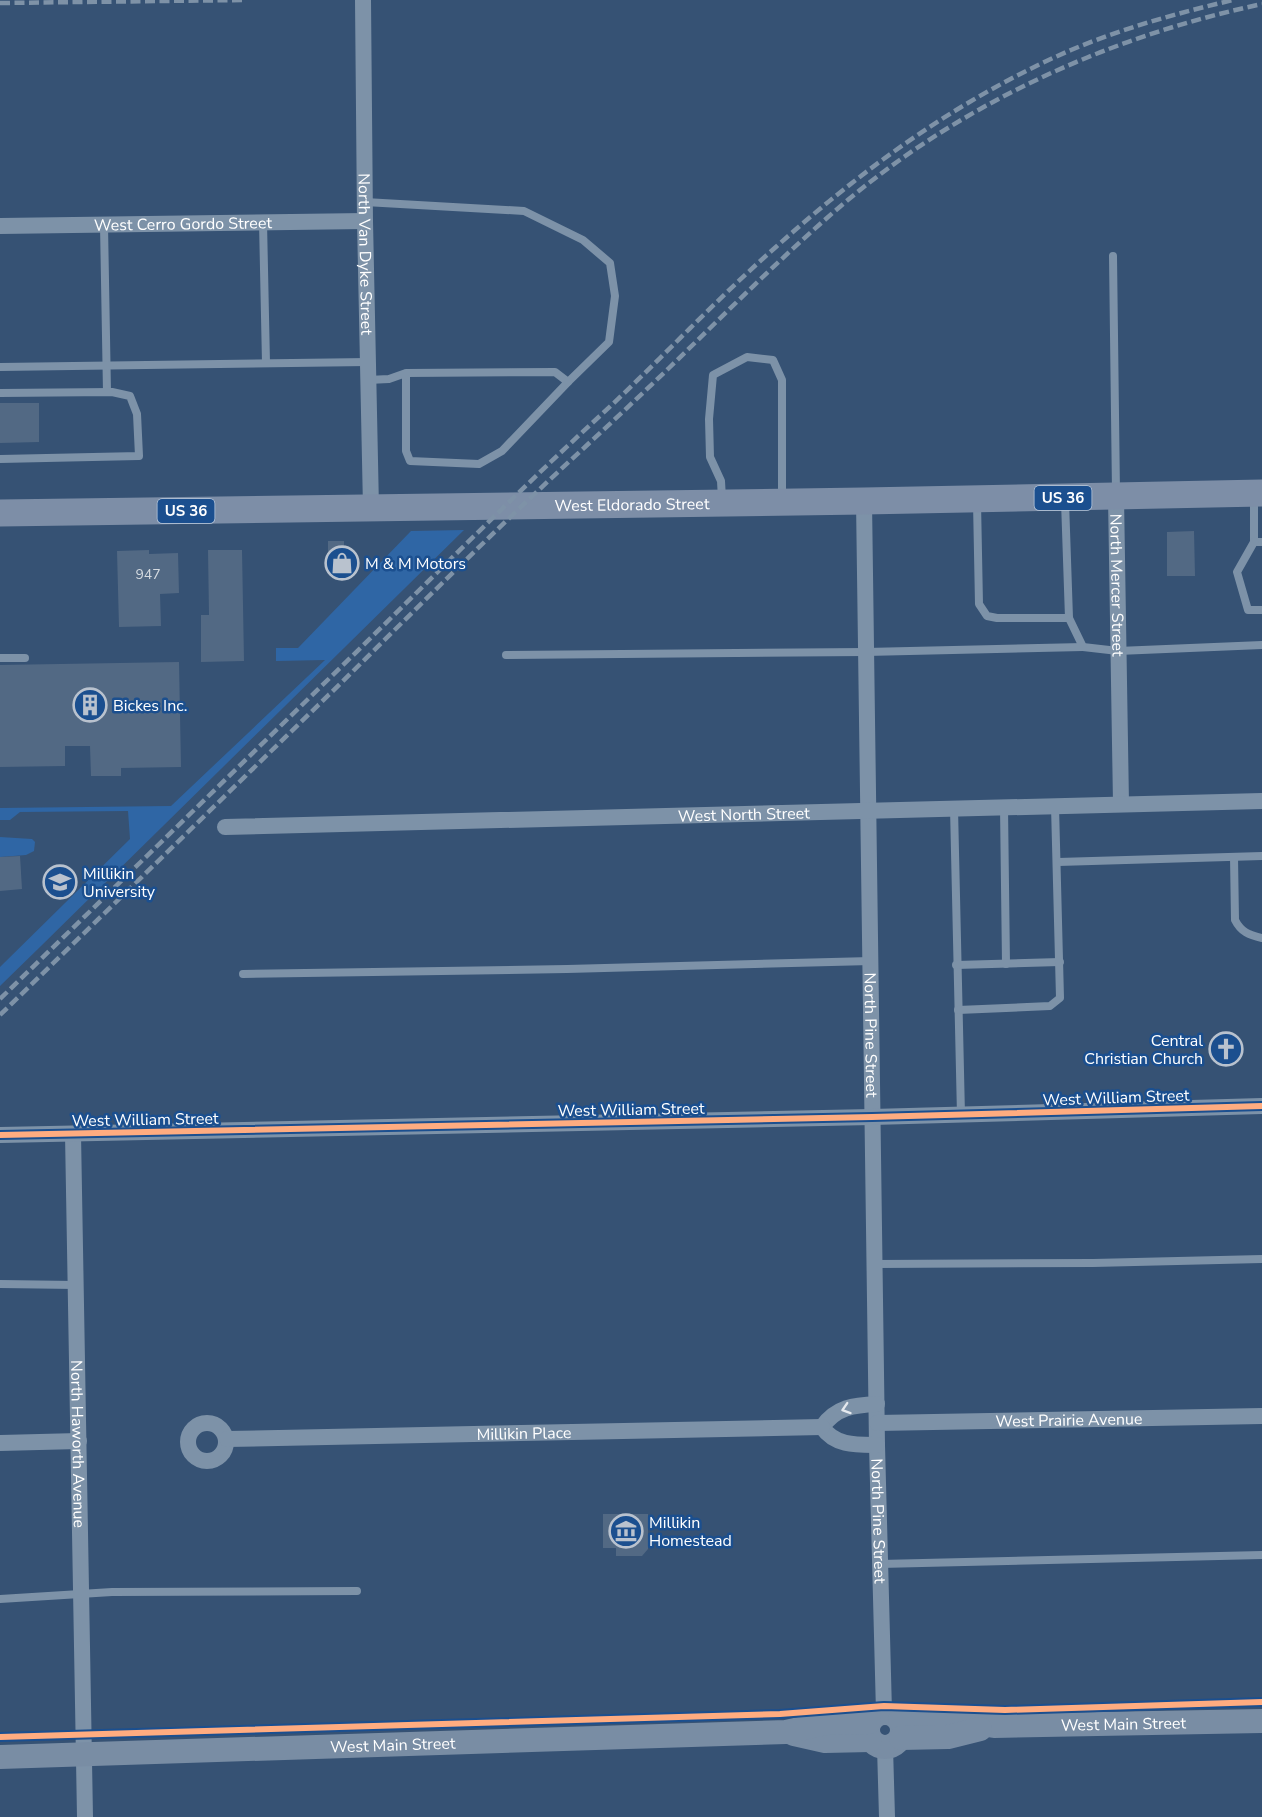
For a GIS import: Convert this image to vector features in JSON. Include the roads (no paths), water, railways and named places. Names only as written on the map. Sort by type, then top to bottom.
[{"type":"main road","name":"West Eldorado Street","points":[[0,513],[1065,498],[1258,493]]},
{"type":"street","name":"North Van Dyke Street","points":[[363,0],[371,508]]},
{"type":"street","name":"West Cerro Gordo Street","points":[[0,226],[365,221]]},
{"type":"street","name":"North Mercer Street","points":[[1116,497],[1121,804]]},
{"type":"street","name":"North Pine Street","points":[[864,501],[877,1445],[887,1817]]},
{"type":"street","name":"West North Street","points":[[225,826],[1262,801]]},
{"type":"street","name":"West William Street","points":[[0,1135],[872,1118],[1262,1106]]},
{"type":"street","name":"North Haworth Avenue","points":[[73,1134],[85,1817]]},
{"type":"street","points":[[877,1404],[850,1406],[837,1411],[822,1427],[827,1435],[844,1443],[877,1445]]},
{"type":"street","name":"West Prairie Avenue","points":[[877,1423],[1262,1416]]},
{"type":"street","name":"Millikin Place","points":[[227,1439],[822,1427]]},
{"type":"street","points":[[0,1443],[80,1441]]},
{"type":"street","name":"West Main Street","points":[[0,1757],[786,1732],[826,1723],[885,1730],[947,1719],[994,1726],[1259,1719]]},
{"type":"lane","points":[[365,202],[524,211],[583,240],[609,263],[615,296],[609,342],[502,451],[480,464],[410,461],[406,451],[406,373]]},
{"type":"lane","points":[[263,222],[266,363]]},
{"type":"lane","points":[[104,225],[106,392]]},
{"type":"lane","name":"North Mercer Street","points":[[1113,256],[1116,497]]},
{"type":"lane","points":[[722,503],[721,481],[710,457],[709,419],[713,375],[747,357],[773,360],[782,380],[782,502]]},
{"type":"lane","points":[[0,367],[368,362]]},
{"type":"lane","points":[[368,380],[389,379],[406,373],[555,372],[568,382]]},
{"type":"lane","points":[[0,393],[106,392],[130,396],[137,414],[139,456],[0,459]]},
{"type":"lane","points":[[1258,493],[1258,542],[1237,572],[1248,610],[1262,610]]},
{"type":"lane","points":[[1065,498],[1069,618],[1083,647]]},
{"type":"lane","points":[[976,499],[979,604],[987,616],[1069,618]]},
{"type":"lane","points":[[506,655],[866,652],[1083,647],[1118,651],[1262,645]]},
{"type":"lane","points":[[0,658],[25,658]]},
{"type":"lane","points":[[958,1010],[1050,1006],[1060,998],[1055,805]]},
{"type":"lane","points":[[1004,807],[1006,964]]},
{"type":"lane","points":[[954,808],[961,1115]]},
{"type":"lane","points":[[1058,862],[1262,856]]},
{"type":"lane","points":[[1234,857],[1235,920],[1238,927],[1248,935],[1262,938]]},
{"type":"lane","points":[[243,974],[871,961]]},
{"type":"lane","points":[[956,965],[1060,962]]},
{"type":"lane","points":[[875,1264],[1093,1263],[1262,1259]]},
{"type":"lane","points":[[0,1284],[76,1285]]},
{"type":"lane","points":[[880,1564],[1262,1555]]},
{"type":"lane","points":[[0,1599],[82,1593],[357,1591]]},
{"type":"railway","points":[[0,3],[245,0]]},
{"type":"railway","points":[[0,999],[558,455],[729,290],[810,217],[916,136],[991,89],[1071,50],[1111,35],[1233,0]]},
{"type":"railway","points":[[0,1015],[493,534],[780,261],[849,199],[943,131],[992,102],[1044,76],[1151,34],[1262,4]]},
{"type":"place","name":"M & M Motors","points":[[342,563]]},
{"type":"place","name":"Bickes Inc.","points":[[90,705]]},
{"type":"place","name":"Millikin University","points":[[60,882]]},
{"type":"place","name":"Central Christian Church","points":[[1226,1049]]},
{"type":"place","name":"Millikin Homestead","points":[[626,1531]]}]
